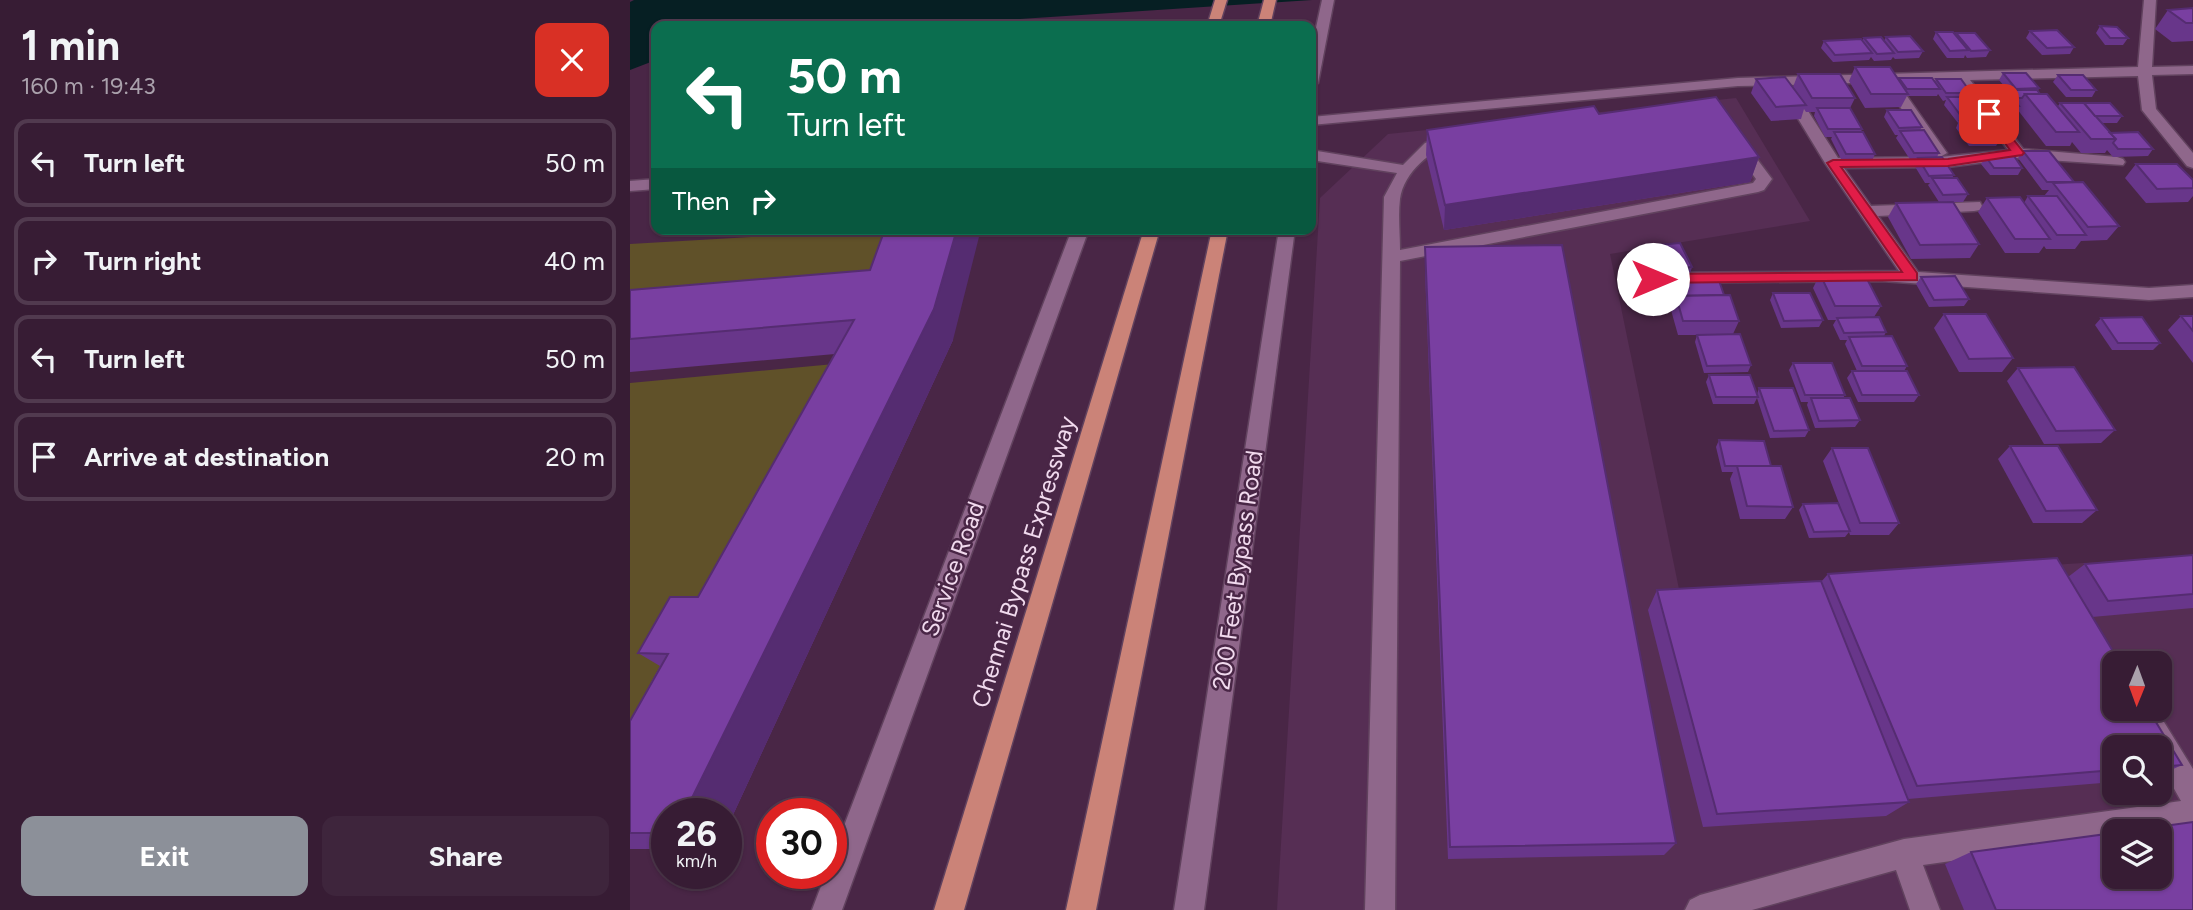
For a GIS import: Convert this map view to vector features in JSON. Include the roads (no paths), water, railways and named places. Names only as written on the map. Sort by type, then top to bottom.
[{"type":"highway","points":[[1215,21],[1221,0]]},
{"type":"highway","points":[[1265,21],[1270,0]]},
{"type":"highway","name":"Chennai Bypass Expressway","points":[[949,910],[1150,235]]},
{"type":"highway","points":[[1081,910],[1219,235]]},
{"type":"street","points":[[2150,0],[2146,71],[2149,110],[2193,163]]},
{"type":"street","points":[[1316,58],[1327,4]]},
{"type":"street","points":[[1316,121],[1782,80],[2193,70]]},
{"type":"street","points":[[1959,75],[2018,153]]},
{"type":"street","points":[[1886,76],[1938,153]]},
{"type":"street","points":[[1782,80],[1833,163],[1912,277]]},
{"type":"street","points":[[1391,257],[1758,187],[1764,180],[1727,128]]},
{"type":"street","points":[[1380,910],[1392,197],[1405,170],[1420,154],[1441,141],[1468,138]]},
{"type":"street","points":[[1833,163],[1948,162],[2018,153],[2117,162]]},
{"type":"street","points":[[1316,156],[1405,170]]},
{"type":"street","points":[[630,186],[651,184]]},
{"type":"street","points":[[1867,211],[1975,206]]},
{"type":"street","name":"Service Road","points":[[827,910],[1079,235]]},
{"type":"street","name":"200 Feet Bypass Road","points":[[1189,910],[1286,235]]},
{"type":"street","points":[[1653,279],[1912,277],[2149,294],[2193,291]]},
{"type":"street","points":[[2149,721],[2193,795]]},
{"type":"street","points":[[1700,910],[1904,853],[2193,813]]},
{"type":"street","points":[[1904,853],[1925,910]]}]
